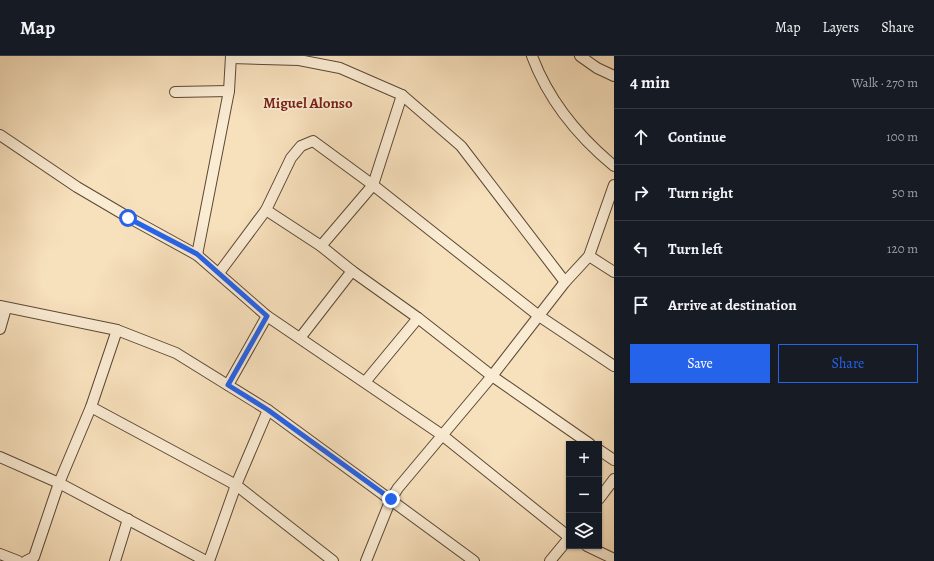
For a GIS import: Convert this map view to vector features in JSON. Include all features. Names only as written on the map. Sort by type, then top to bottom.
[{"type":"street","points":[[532,56],[546,84],[573,126],[614,166]]},
{"type":"street","points":[[580,56],[597,68],[614,76]]},
{"type":"street","points":[[197,254],[229,91],[231,57],[300,60],[340,68],[402,95],[462,146],[565,282]]},
{"type":"street","points":[[175,92],[229,91]]},
{"type":"street","points":[[321,246],[373,185],[402,95]]},
{"type":"street","points":[[0,135],[77,187],[128,218],[197,254],[267,316],[442,435],[566,536]]},
{"type":"street","points":[[219,273],[266,210],[291,158],[301,146],[313,141],[373,185],[539,316],[614,366]]},
{"type":"street","points":[[366,561],[391,499],[442,435],[492,376],[565,282],[589,256],[614,185]]},
{"type":"street","points":[[266,210],[321,246],[352,271],[418,318],[492,376],[586,441]]},
{"type":"street","points":[[589,256],[614,272]]},
{"type":"street","points":[[300,338],[352,271]]},
{"type":"street","points":[[0,330],[3,307],[117,330],[176,353],[268,410],[474,561]]},
{"type":"street","points":[[228,385],[267,316]]},
{"type":"street","points":[[365,382],[418,318]]},
{"type":"street","points":[[26,561],[34,557],[59,483],[91,407],[117,330]]},
{"type":"street","points":[[91,407],[236,485],[333,561]]},
{"type":"street","points":[[209,561],[236,485],[268,410]]},
{"type":"street","points":[[602,452],[614,460]]},
{"type":"street","points":[[0,457],[59,483],[206,561]]},
{"type":"street","points":[[602,495],[614,479]]},
{"type":"street","points":[[115,561],[128,519]]},
{"type":"street","points":[[550,561],[566,542]]},
{"type":"street","points":[[593,549],[614,559]]},
{"type":"street","points":[[0,554],[18,561]]},
{"type":"district","name":"Miguel Alonso","points":[[308,103]]},
{"type":"route","points":[[128,218],[197,254],[267,316],[228,385],[268,410],[391,499]]}]
